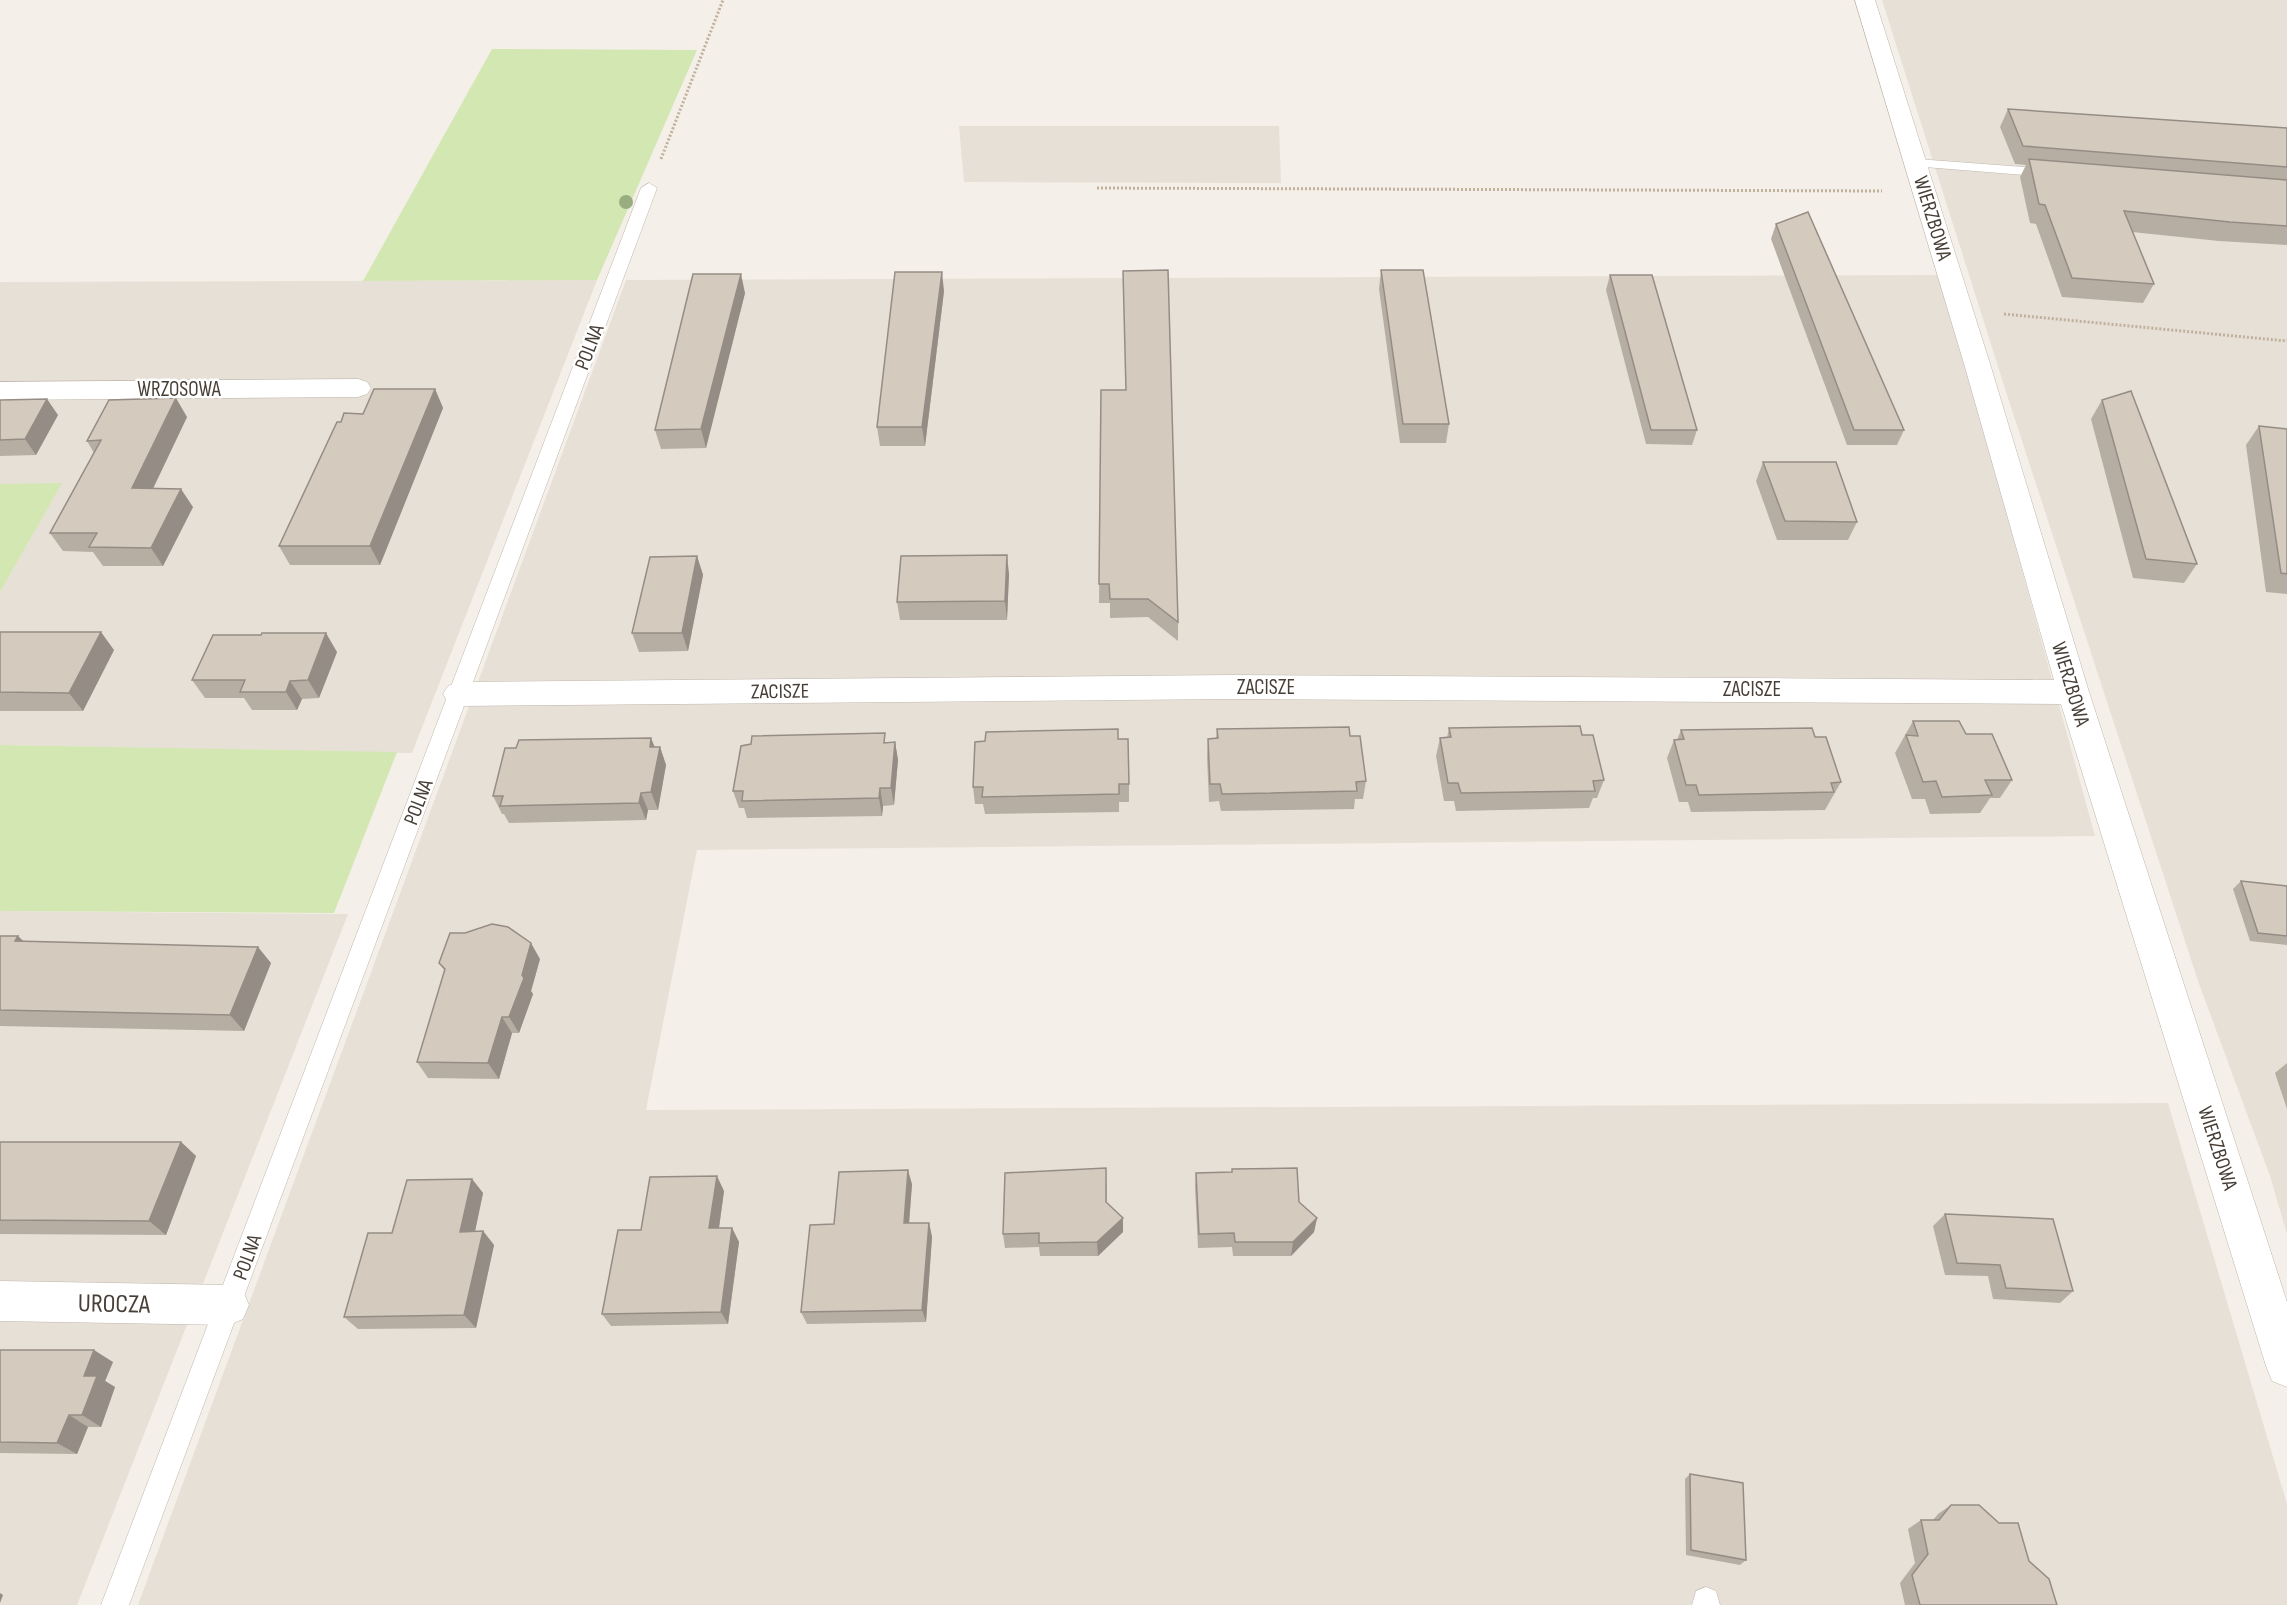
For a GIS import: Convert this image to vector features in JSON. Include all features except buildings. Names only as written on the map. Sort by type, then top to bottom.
[{"type":"street","name":"WIERZBOWA","points":[[1865,0],[1961,310],[2073,692],[2287,1366]]},
{"type":"street","name":"WRZOSOWA","points":[[0,391],[358,388]]},
{"type":"street","name":"ZACISZE","points":[[459,694],[1231,687],[2073,692]]},
{"type":"street","name":"UROCZA","points":[[0,1301],[229,1305]]},
{"type":"lane","points":[[1921,177],[2060,174]]},
{"type":"lane","name":"POLNA","points":[[115,1605],[650,188]]},
{"type":"path","points":[[650,188],[723,0]]},
{"type":"path","points":[[1097,188],[1921,177]]},
{"type":"path","points":[[1961,310],[2287,341]]},
{"type":"shaded area","points":[[1882,0],[2287,0],[2287,1234],[2270,1176],[2198,981],[2008,398]]},
{"type":"shaded area","points":[[959,126],[1279,126],[1281,183],[964,182]]},
{"type":"shaded area","points":[[1941,275],[2095,836],[697,850],[646,1110],[2168,1103],[2287,1504],[2287,1605],[138,1605],[626,280]]},
{"type":"shaded area","points":[[597,280],[412,753],[0,745],[0,592],[61,484],[0,484],[0,282]]},
{"type":"shaded area","points":[[0,911],[348,914],[77,1605],[0,1605]]},
{"type":"green space","points":[[492,49],[697,50],[597,280],[363,281]]},
{"type":"green space","points":[[62,483],[0,592],[0,484]]},
{"type":"green space","points":[[0,745],[397,752],[334,913],[0,911]]}]
